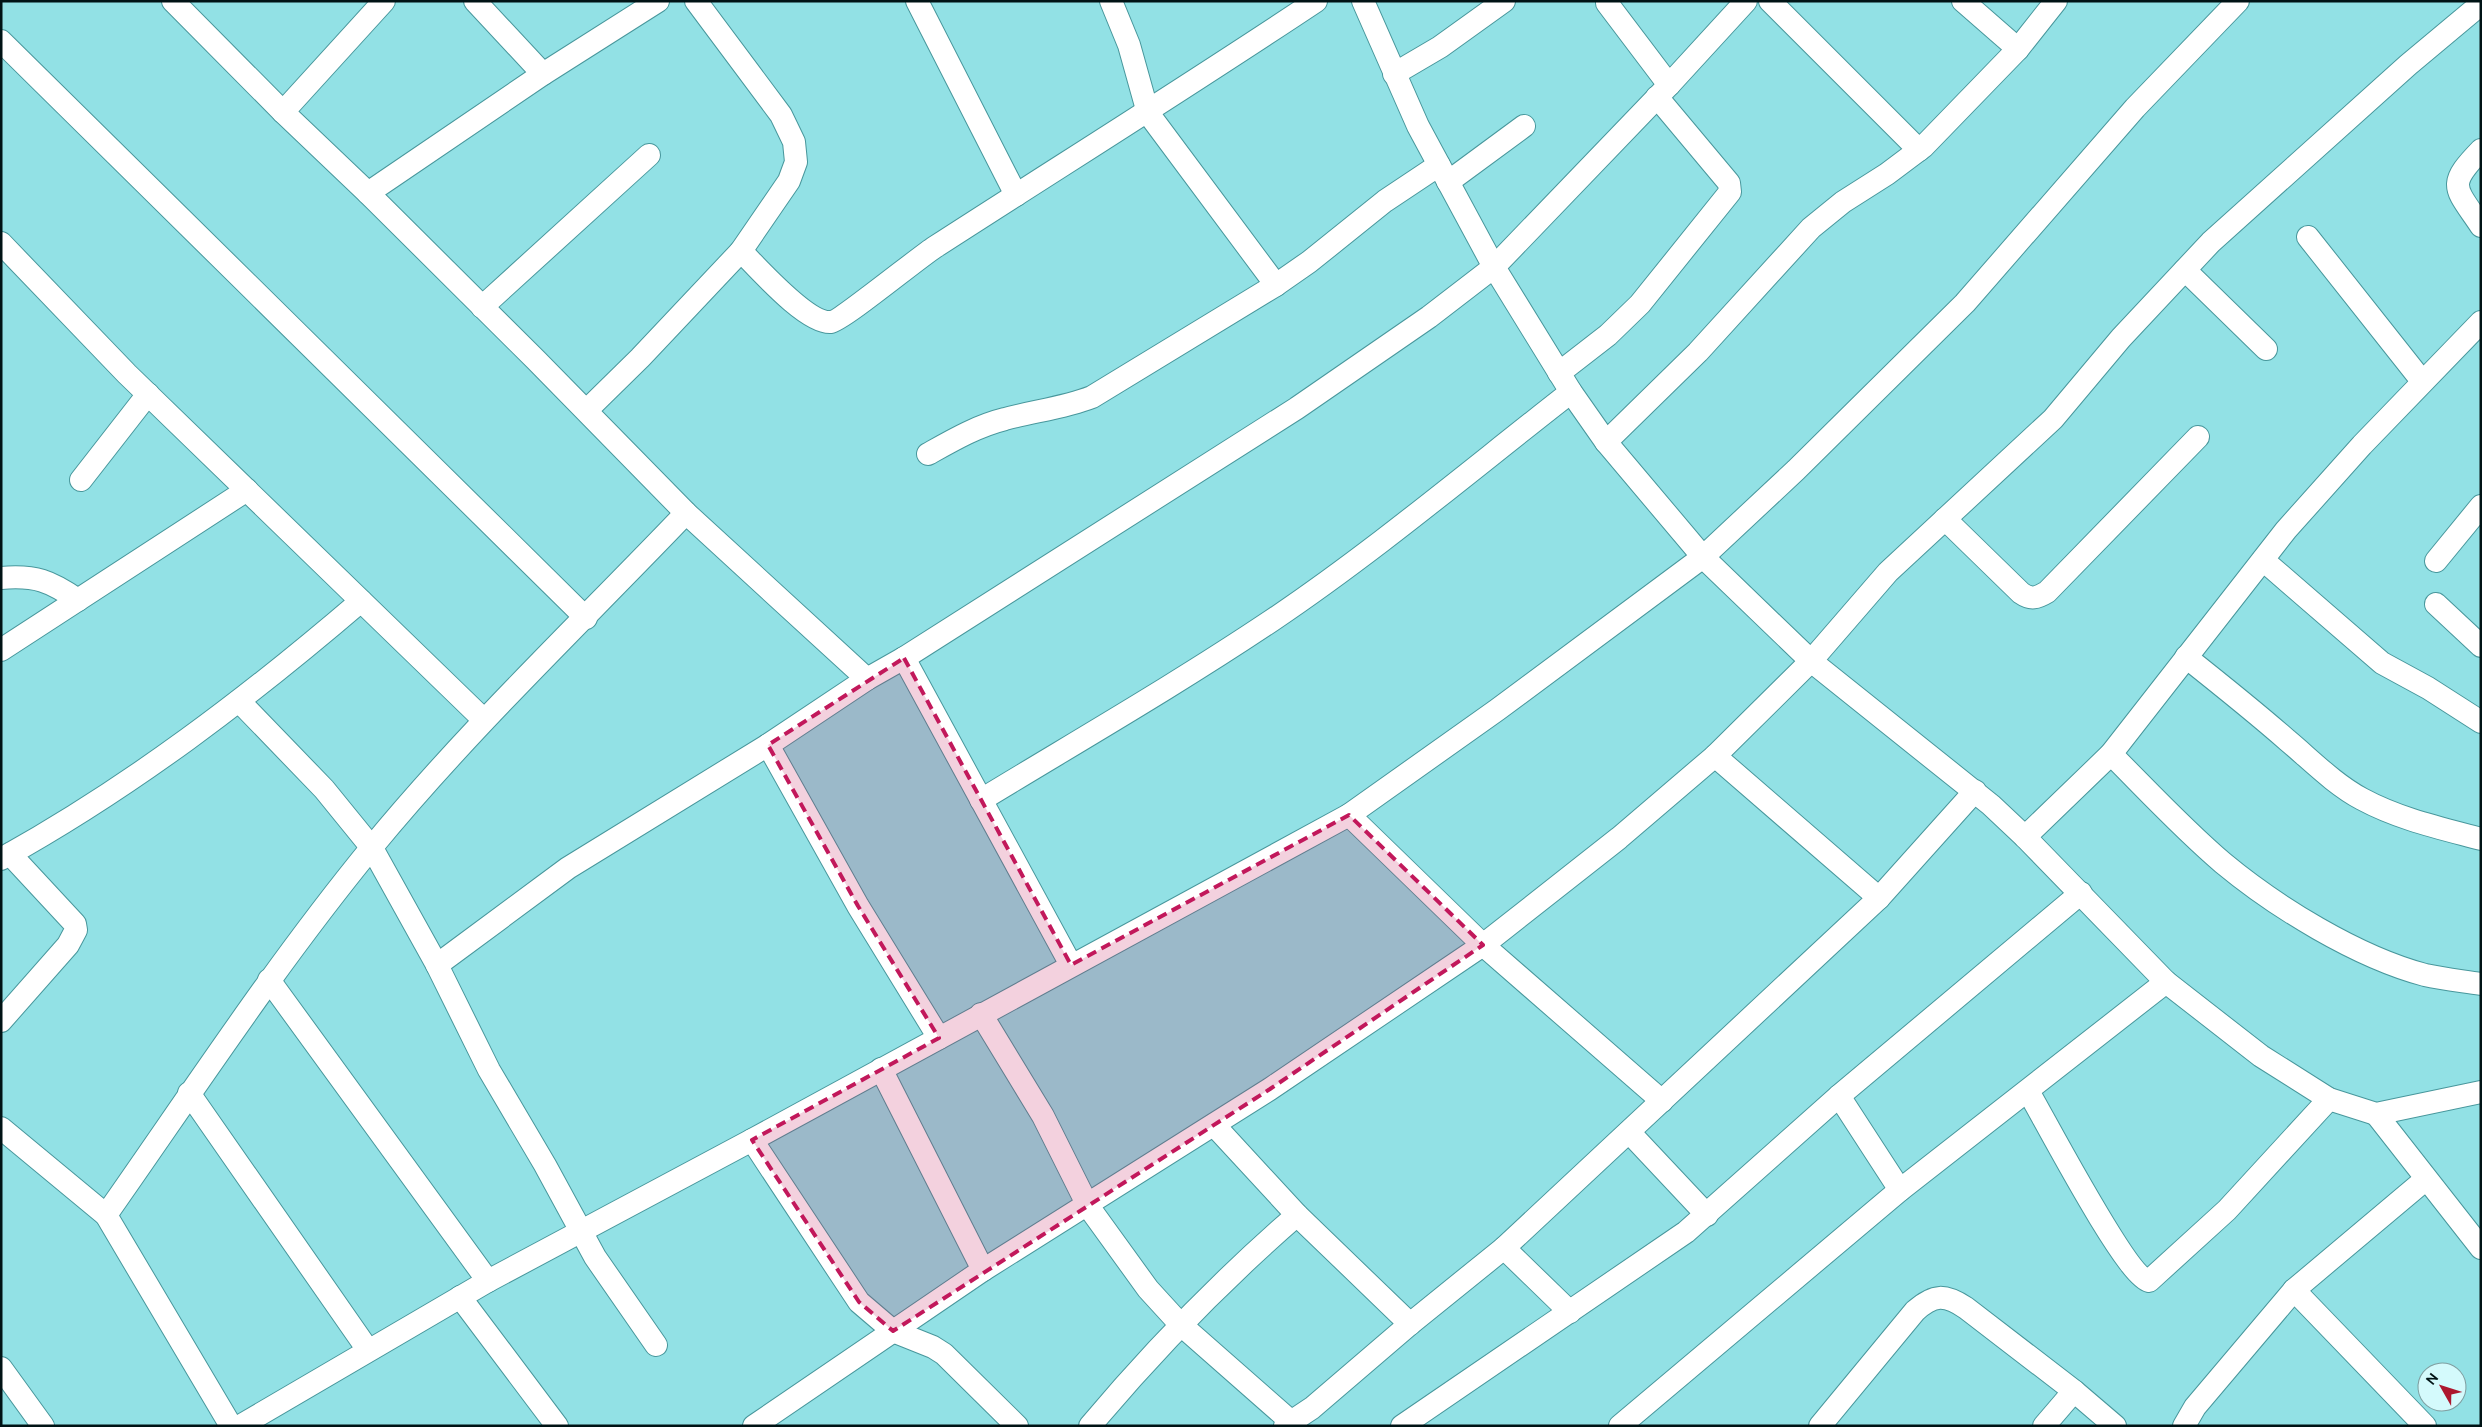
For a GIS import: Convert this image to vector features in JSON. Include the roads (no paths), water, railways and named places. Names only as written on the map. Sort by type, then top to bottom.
[{"type":"street","points":[[283,112],[384,1]]},
{"type":"street","points":[[475,1],[543,74]]},
{"type":"street","points":[[368,193],[543,74],[658,1]]},
{"type":"street","points":[[587,410],[647,352],[741,251],[789,180],[796,162],[794,142],[781,115],[696,1]]},
{"type":"street","points":[[917,1],[1016,194]]},
{"type":"street","points":[[1112,1],[1129,45],[1148,113],[1276,285]]},
{"type":"street","points":[[741,251],[798,307],[817,320],[833,322],[845,315],[912,262],[1016,194],[1148,113],[1316,1]]},
{"type":"street","points":[[1363,1],[1394,74],[1444,174],[1494,267],[1571,392],[1606,442],[1703,557],[1811,661],[1975,791],[2025,837],[2166,982],[2261,1056],[2329,1099],[2376,1114],[2481,1092]]},
{"type":"street","points":[[1394,74],[1440,47],[1504,1]]},
{"type":"street","points":[[437,965],[561,873],[768,745],[866,679],[904,658],[1297,408],[1429,317],[1494,267],[1663,91],[1746,1]]},
{"type":"street","points":[[1770,1],[1919,150]]},
{"type":"street","points":[[1964,1],[2018,49]]},
{"type":"street","points":[[1606,442],[1698,352],[1811,228],[1843,202],[1919,150],[2018,49],[2056,1]]},
{"type":"street","points":[[240,1426],[488,1281],[752,1140],[1349,814],[1544,676],[1703,557],[1796,470],[1965,303],[2135,108],[2238,1]]},
{"type":"street","points":[[177,2],[283,112],[368,193],[587,410],[686,513],[866,679]]},
{"type":"street","points":[[1559,373],[1608,335],[1640,304],[1730,192],[1729,183],[1663,91],[1607,3]]},
{"type":"street","points":[[754,1426],[782,1418],[893,1331],[983,1270],[1088,1206],[1214,1125],[1483,945],[1619,838],[1715,756],[1811,661],[1888,572],[2053,419],[2121,338],[2211,242],[2408,66],[2481,4]]},
{"type":"street","points":[[1,41],[586,618]]},
{"type":"street","points":[[928,454],[968,432],[1004,419],[1075,404],[1092,398],[1276,285],[1309,262],[1384,201],[1444,174],[1524,126]]},
{"type":"street","points":[[2481,150],[2461,171],[2457,184],[2462,197],[2481,226]]},
{"type":"street","points":[[482,307],[649,155]]},
{"type":"street","points":[[2308,238],[2422,381]]},
{"type":"street","points":[[1,243],[148,394],[484,720]]},
{"type":"street","points":[[2185,270],[2266,349]]},
{"type":"street","points":[[2025,837],[2110,754],[2263,560],[2362,445],[2481,322]]},
{"type":"street","points":[[981,800],[1180,680],[1271,620],[1341,570],[1571,392]]},
{"type":"street","points":[[81,480],[148,394]]},
{"type":"street","points":[[1945,519],[2020,593],[2029,598],[2037,598],[2047,592],[2198,437]]},
{"type":"street","points":[[1,650],[247,490]]},
{"type":"street","points":[[2436,561],[2481,506]]},
{"type":"street","points":[[106,1215],[269,980],[372,848],[484,720],[586,618],[686,513]]},
{"type":"street","points":[[2263,560],[2382,663],[2428,688],[2481,722]]},
{"type":"street","points":[[1,578],[36,578],[54,583],[78,600]]},
{"type":"street","points":[[1,1021],[73,939],[76,930],[75,924],[6,856],[132,778],[239,701],[361,601]]},
{"type":"street","points":[[2436,604],[2481,646]]},
{"type":"street","points":[[2186,657],[2246,704],[2339,784],[2360,798],[2383,810],[2425,824],[2481,839]]},
{"type":"street","points":[[904,658],[1071,965]]},
{"type":"street","points":[[239,701],[324,789],[372,848],[437,965],[489,1070],[595,1257],[656,1345]]},
{"type":"street","points":[[768,745],[858,906],[939,1038]]},
{"type":"street","points":[[2110,754],[2223,863],[2265,894],[2335,938],[2383,960],[2424,975],[2481,984]]},
{"type":"street","points":[[1715,756],[1878,898]]},
{"type":"street","points":[[981,1014],[1043,1116],[1088,1206],[1148,1290],[1180,1324],[1290,1424],[1312,1408],[1410,1324],[1504,1248],[1878,898],[1975,791]]},
{"type":"street","points":[[1349,814],[1483,945],[1662,1101]]},
{"type":"street","points":[[1402,1426],[1570,1312],[1708,1215],[1839,1096],[2080,893]]},
{"type":"street","points":[[269,980],[488,1281]]},
{"type":"street","points":[[1620,1426],[1900,1190],[2166,982]]},
{"type":"street","points":[[881,1069],[983,1270]]},
{"type":"street","points":[[2028,1091],[2122,1253],[2142,1278],[2149,1281],[2227,1210],[2329,1099]]},
{"type":"street","points":[[189,1093],[368,1350]]},
{"type":"street","points":[[1839,1096],[1900,1190]]},
{"type":"street","points":[[2376,1114],[2481,1248]]},
{"type":"street","points":[[1214,1125],[1297,1215],[1410,1324]]},
{"type":"street","points":[[1,1128],[106,1215],[231,1426]]},
{"type":"street","points":[[1629,1132],[1708,1215]]},
{"type":"street","points":[[752,1140],[859,1302],[893,1331],[933,1347],[944,1354],[1017,1426]]},
{"type":"street","points":[[2184,1426],[2195,1407],[2294,1290],[2426,1179]]},
{"type":"street","points":[[1090,1426],[1180,1324],[1242,1263],[1297,1215]]},
{"type":"street","points":[[1504,1248],[1570,1312]]},
{"type":"street","points":[[2294,1290],[2425,1426]]},
{"type":"street","points":[[460,1297],[557,1426]]},
{"type":"street","points":[[1820,1426],[1915,1311],[1924,1303],[1938,1298],[1945,1298],[1958,1303],[2074,1391],[2115,1426]]},
{"type":"street","points":[[1,1368],[43,1426]]},
{"type":"street","points":[[2044,1426],[2074,1391]]}]
